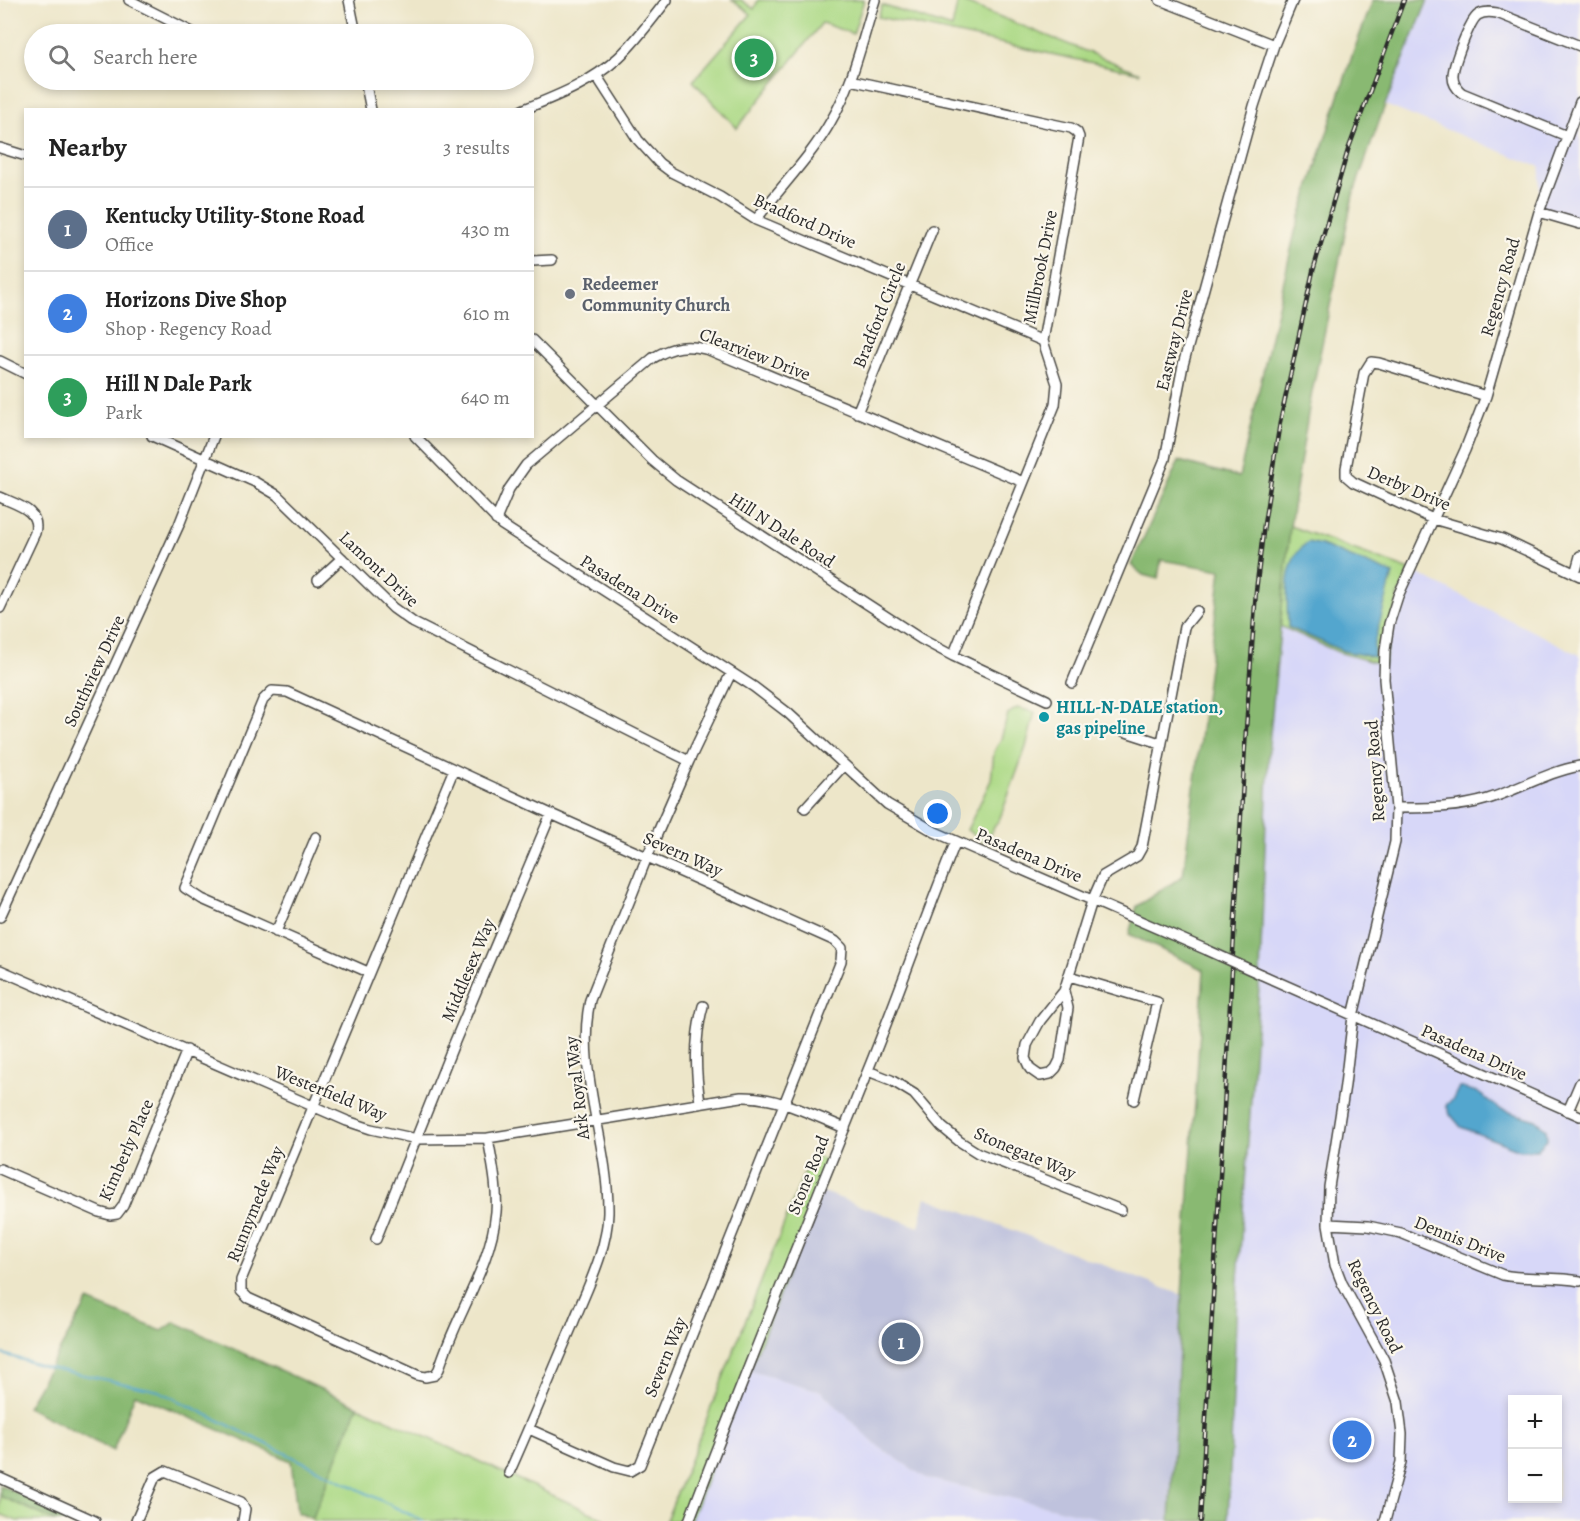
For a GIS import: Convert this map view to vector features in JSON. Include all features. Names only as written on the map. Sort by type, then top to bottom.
[{"type":"street","points":[[129,0],[176,24]]},
{"type":"street","points":[[349,0],[354,24]]},
{"type":"street","points":[[527,108],[596,75],[624,52],[667,0]]},
{"type":"street","points":[[756,220],[822,136],[835,114],[850,80],[875,0]]},
{"type":"street","points":[[1160,0],[1274,45]]},
{"type":"street","name":"Eastway Drive","points":[[1072,683],[1165,459],[1189,339],[1254,106],[1274,45],[1293,0]]},
{"type":"street","points":[[1567,136],[1462,93],[1454,83],[1453,71],[1472,23],[1478,15],[1483,13],[1497,13],[1580,46]]},
{"type":"street","name":"Bradford Drive","points":[[596,75],[638,140],[659,163],[671,172],[720,197],[756,220],[1043,341]]},
{"type":"street","name":"Millbrook Drive","points":[[850,80],[1071,128],[1077,132],[1080,143],[1043,341],[1054,371],[1057,393],[1049,422],[953,656]]},
{"type":"street","points":[[367,90],[371,108]]},
{"type":"street","name":"Regency Road","points":[[1385,1521],[1401,1462],[1402,1434],[1398,1402],[1384,1360],[1342,1283],[1335,1265],[1328,1224],[1329,1187],[1353,1016],[1395,842],[1396,808],[1384,679],[1385,650],[1395,603],[1465,450],[1486,396],[1539,212],[1580,102]]},
{"type":"street","points":[[0,148],[24,155]]},
{"type":"street","points":[[1539,212],[1580,224]]},
{"type":"street","name":"Bradford Circle","points":[[857,413],[932,231]]},
{"type":"street","points":[[534,261],[552,260]]},
{"type":"street","name":"Hill N Dale Road","points":[[534,342],[596,406],[676,480],[897,624],[953,656],[1047,700]]},
{"type":"street","name":"Clearview Drive","points":[[496,520],[503,499],[526,465],[653,358],[666,350],[687,346],[709,350],[1023,482]]},
{"type":"street","points":[[0,362],[24,373]]},
{"type":"street","name":"Derby Drive","points":[[1486,396],[1371,362],[1366,368],[1346,476],[1353,482],[1433,519],[1502,539],[1577,575]]},
{"type":"street","name":"Lamont Drive","points":[[156,438],[255,482],[277,495],[393,608],[414,623],[689,761]]},
{"type":"street","name":"Southview Drive","points":[[0,917],[179,525],[213,438]]},
{"type":"street","name":"Pasadena Drive","points":[[417,438],[496,520],[782,708],[865,785],[897,811],[956,841],[1580,1116]]},
{"type":"street","points":[[0,497],[28,510],[36,523],[35,533],[0,608]]},
{"type":"street","points":[[1577,575],[1580,556]]},
{"type":"street","points":[[318,580],[342,558]]},
{"type":"street","points":[[1064,991],[1068,1008],[1059,1060],[1056,1068],[1050,1074],[1040,1076],[1030,1069],[1024,1058],[1027,1045],[1040,1021],[1064,991],[1092,901],[1103,876],[1137,856],[1142,847],[1160,743],[1184,627],[1197,611]]},
{"type":"street","name":"Ark Royal Way","points":[[509,1473],[590,1282],[604,1239],[608,1204],[587,1057],[586,1019],[600,973],[647,857],[731,673]]},
{"type":"street","name":"Severn Way","points":[[368,972],[202,899],[185,888],[263,700],[267,694],[277,690],[287,692],[551,814],[835,940],[842,948],[841,961],[640,1464],[630,1470],[614,1467],[529,1429]]},
{"type":"street","points":[[1123,730],[1160,743]]},
{"type":"street","points":[[805,808],[844,765]]},
{"type":"street","points":[[1396,808],[1458,805],[1478,801],[1545,775],[1580,766]]},
{"type":"street","name":"Runnymede Way","points":[[453,769],[241,1280],[241,1291],[248,1298],[417,1375],[425,1377],[435,1375],[490,1242],[497,1202],[488,1138]]},
{"type":"street","name":"Middlesex Way","points":[[376,1239],[453,1046],[551,814]]},
{"type":"street","points":[[276,932],[316,837]]},
{"type":"street","name":"Stone Road","points":[[689,1521],[728,1416],[868,1071],[956,841]]},
{"type":"street","name":"Westerfield Way","points":[[0,970],[313,1106],[371,1129],[417,1139],[488,1138],[700,1102],[749,1097],[784,1104],[845,1128]]},
{"type":"street","points":[[1069,976],[1157,1002],[1134,1100]]},
{"type":"street","points":[[700,1102],[696,1077],[696,1042],[703,1006]]},
{"type":"street","name":"Kimberly Place","points":[[0,1169],[99,1212],[117,1214],[123,1206],[187,1050]]},
{"type":"street","name":"Stonegate Way","points":[[868,1071],[891,1080],[914,1094],[942,1127],[978,1153],[1121,1210]]},
{"type":"street","points":[[1568,1111],[1580,1083]]},
{"type":"street","name":"Dennis Drive","points":[[1328,1224],[1368,1226],[1401,1233],[1503,1275],[1516,1278],[1565,1278],[1580,1281]]},
{"type":"street","points":[[136,1521],[154,1477],[165,1471],[241,1502],[245,1509],[243,1521]]},
{"type":"street","points":[[0,1478],[95,1521]]},
{"type":"shaded area","points":[[1428,0],[1580,0],[1580,224],[1539,212],[1540,167],[1385,105]]},
{"type":"shaded area","points":[[1410,570],[1580,655],[1580,1083],[1568,1110],[1580,1116],[1580,1521],[1228,1521],[1237,1294],[1260,974],[1269,745],[1280,626],[1338,652],[1385,650]]},
{"type":"shaded area","points":[[820,1191],[919,1227],[926,1197],[1182,1295],[1170,1521],[1111,1521],[926,1478],[875,1444],[821,1391],[747,1370]]},
{"type":"shaded area","points":[[747,1370],[821,1391],[875,1444],[926,1478],[1111,1521],[689,1521]]},
{"type":"green space","points":[[732,0],[741,0],[754,9],[758,0],[864,0],[853,34],[822,23],[737,128],[693,81],[751,14]]},
{"type":"green space","points":[[958,0],[1140,73],[878,17],[882,5],[952,28]]},
{"type":"green space","points":[[1373,0],[1428,0],[1385,105],[1353,195],[1310,402],[1290,526],[1269,745],[1260,974],[1237,1294],[1228,1521],[1170,1521],[1182,1295],[1204,970],[1129,934],[1137,906],[1183,876],[1221,570],[1161,560],[1158,579],[1143,575],[1131,565],[1179,461],[1239,477],[1295,232],[1353,53]]},
{"type":"green space","points":[[1290,526],[1410,570],[1398,596],[1384,665],[1338,652],[1280,626]]},
{"type":"green space","points":[[1017,708],[1035,712],[1026,747],[1000,818],[985,842],[967,830],[991,780],[994,752],[1001,739],[1008,714]]},
{"type":"green space","points":[[811,1156],[832,1161],[690,1521],[666,1521]]},
{"type":"green space","points":[[88,1301],[162,1331],[175,1322],[358,1406],[312,1519],[297,1512],[291,1461],[135,1394],[113,1451],[27,1407]]},
{"type":"green space","points":[[358,1406],[609,1521],[315,1521],[312,1519]]},
{"type":"green space","points":[[0,1485],[79,1521],[56,1521],[0,1496]]},
{"type":"green space","points":[[0,1496],[56,1521],[17,1521],[0,1514]]},
{"type":"water","points":[[1308,542],[1393,574],[1374,643],[1374,657],[1343,651],[1288,627],[1287,593],[1290,569],[1300,550]]},
{"type":"water","points":[[1459,1087],[1477,1092],[1500,1109],[1536,1120],[1546,1129],[1547,1140],[1537,1150],[1520,1150],[1461,1127],[1446,1105],[1453,1099]]},
{"type":"waterway","points":[[3,1354],[46,1367],[159,1391],[423,1521]]},
{"type":"railway","points":[[1200,1521],[1246,729],[1256,591],[1264,524],[1280,422],[1313,271],[1348,150],[1404,0]]},
{"type":"place","name":"Hill N Dale Park","points":[[754,58]]},
{"type":"place","name":"Redeemer Community Church","points":[[570,294]]},
{"type":"place","name":"HILL-N-DALE station, gas pipeline","points":[[1044,717]]},
{"type":"place","name":"Kentucky Utility-Stone Road","points":[[901,1342]]},
{"type":"place","name":"Horizons Dive Shop","points":[[1352,1440]]}]
